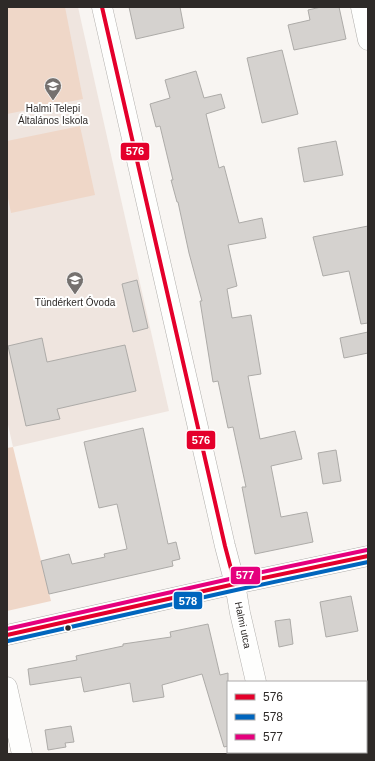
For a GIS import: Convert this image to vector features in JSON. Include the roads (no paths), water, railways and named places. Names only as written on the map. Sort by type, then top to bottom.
[{"type":"street","name":"Halmi utca","points":[[102,7],[225,546],[235,584],[256,681]]},
{"type":"street","points":[[361,7],[368,40]]},
{"type":"street","points":[[7,635],[368,556]]},
{"type":"street","points":[[7,687],[22,754]]},
{"type":"place","name":"Halmi Telepi Általános Iskola","points":[[53,101]]},
{"type":"place","name":"Tündérkert Óvoda","points":[[75,295]]}]
